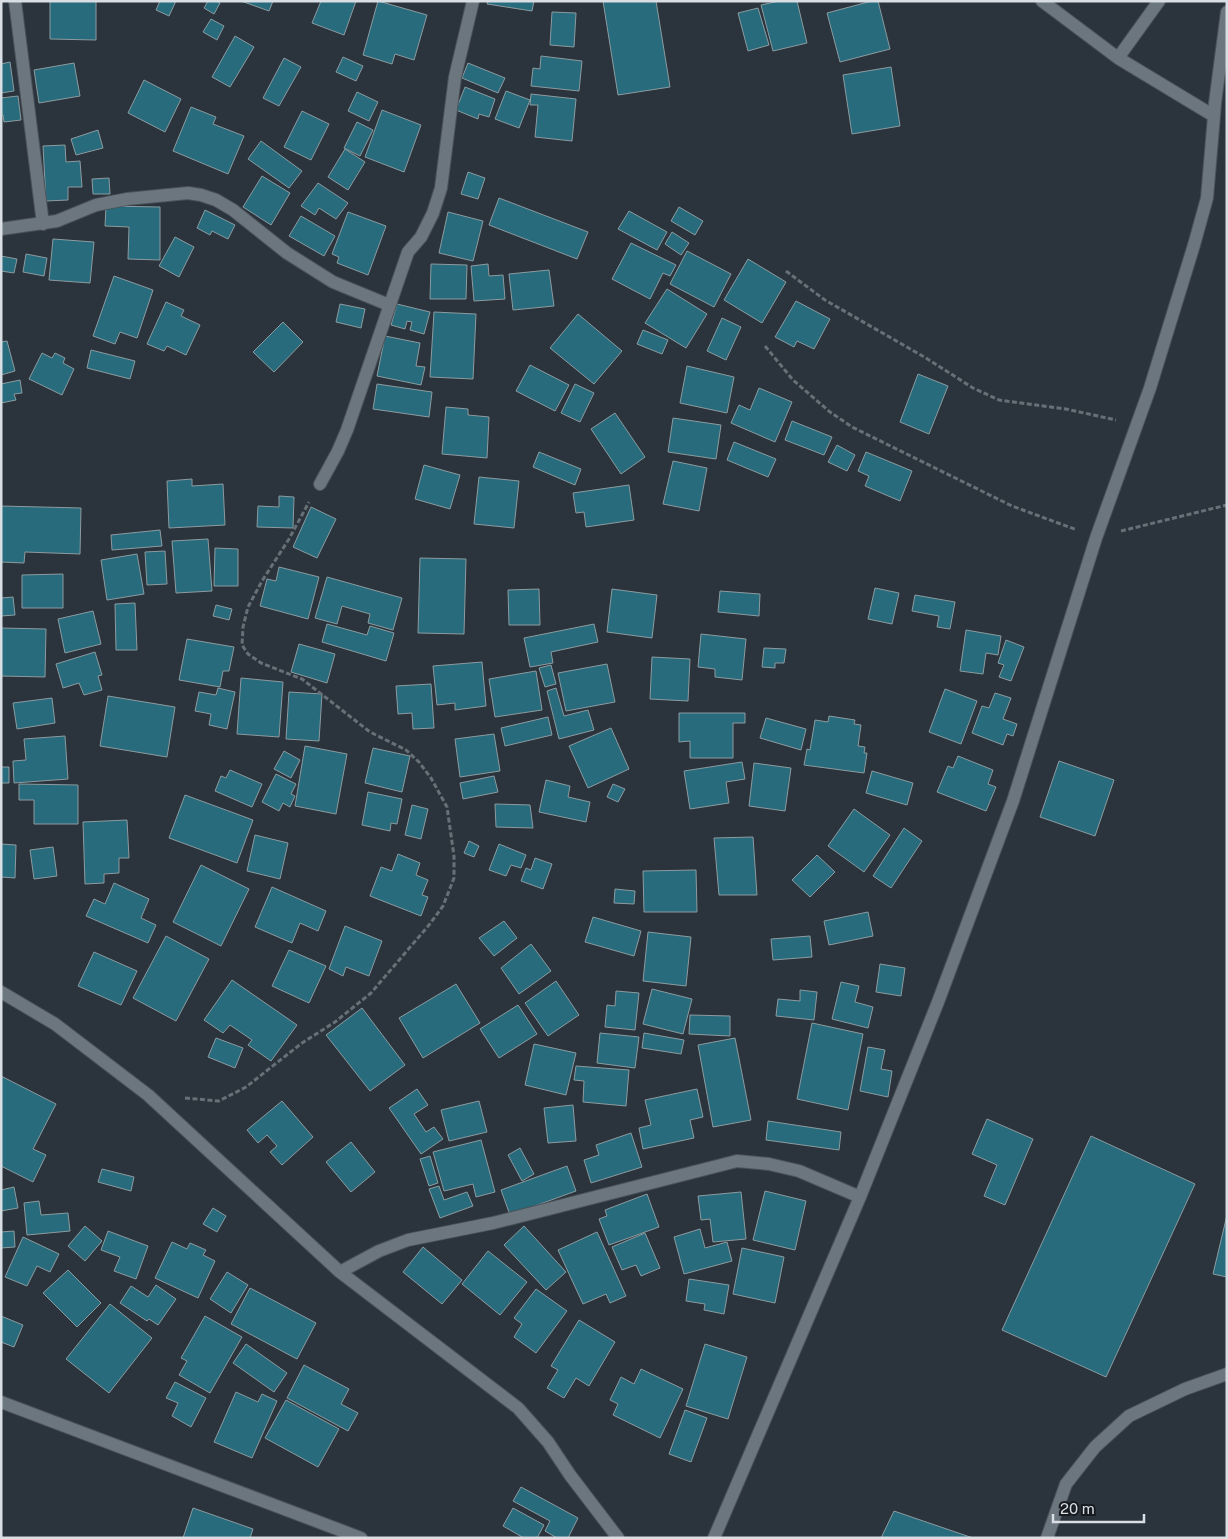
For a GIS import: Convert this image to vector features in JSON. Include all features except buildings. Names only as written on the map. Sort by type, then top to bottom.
[{"type":"street","points":[[16,1],[43,224]]},
{"type":"street","points":[[320,484],[347,430],[408,252],[421,237],[433,214],[441,188],[455,77],[473,1]]},
{"type":"street","points":[[1042,1],[1118,58],[1214,116]]},
{"type":"street","points":[[1118,58],[1159,1]]},
{"type":"street","points":[[714,1538],[860,1197],[938,1002],[1013,801],[1096,538],[1150,388],[1206,198],[1210,171],[1214,102],[1227,12]]},
{"type":"street","points":[[1,229],[57,221],[96,206],[126,199],[188,193],[201,195],[216,200],[233,210],[287,252],[333,282],[389,305]]},
{"type":"street","points":[[1,992],[55,1024],[148,1095],[340,1272],[518,1408],[548,1442],[570,1475],[618,1538]]},
{"type":"street","points":[[340,1272],[379,1251],[408,1240],[493,1223],[737,1161],[769,1164],[799,1171],[860,1197]]},
{"type":"street","points":[[1047,1538],[1066,1484],[1095,1447],[1122,1422],[1129,1416],[1185,1389],[1227,1374]]},
{"type":"street","points":[[1,1402],[361,1538]]},
{"type":"path","points":[[786,271],[825,300],[974,388],[999,400],[1066,409],[1136,424]]},
{"type":"path","points":[[765,346],[793,380],[830,412],[852,427],[1012,506],[1096,538],[1227,505]]},
{"type":"path","points":[[148,1095],[219,1101],[246,1087],[302,1043],[335,1022],[371,993],[434,919],[443,906],[454,878],[454,856],[447,807],[431,778],[419,762],[406,750],[370,732],[302,679],[261,662],[248,654],[242,645],[242,627],[248,607],[320,484]]}]
